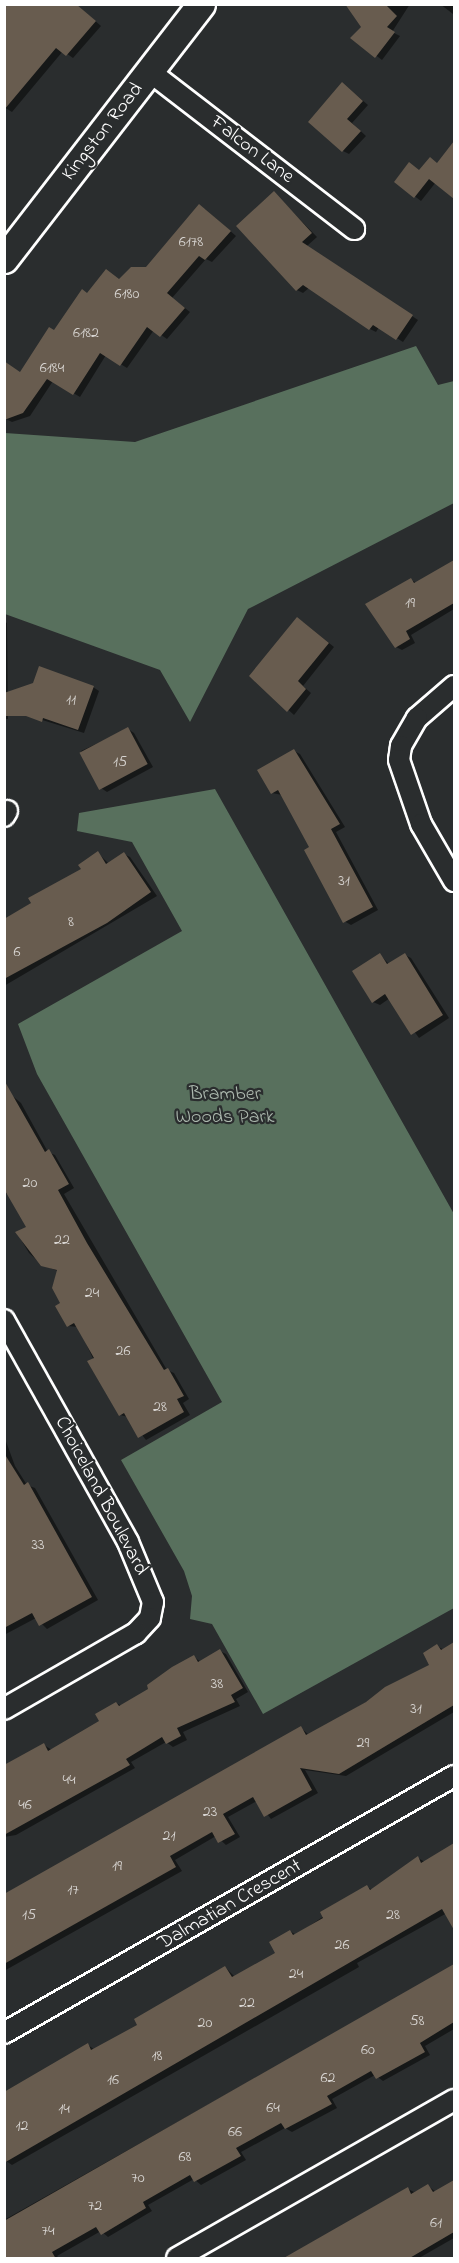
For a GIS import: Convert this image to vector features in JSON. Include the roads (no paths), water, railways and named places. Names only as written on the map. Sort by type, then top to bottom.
[{"type":"street","name":"Kingston Road","points":[[4,259],[201,4]]},
{"type":"street","name":"Falcon Lane","points":[[149,71],[354,229]]},
{"type":"street","points":[[454,686],[417,718],[401,746],[399,760],[421,824],[454,881]]},
{"type":"street","name":"Choiceland Boulevard","points":[[4,1320],[128,1542],[153,1602],[150,1618],[136,1633],[4,1709]]},
{"type":"street","name":"Dalmatian Crescent","points":[[4,2033],[454,1776]]},
{"type":"street","points":[[177,2259],[454,2100]]},
{"type":"park label","name":"Bramber Woods Park","points":[[225,1106]]}]
